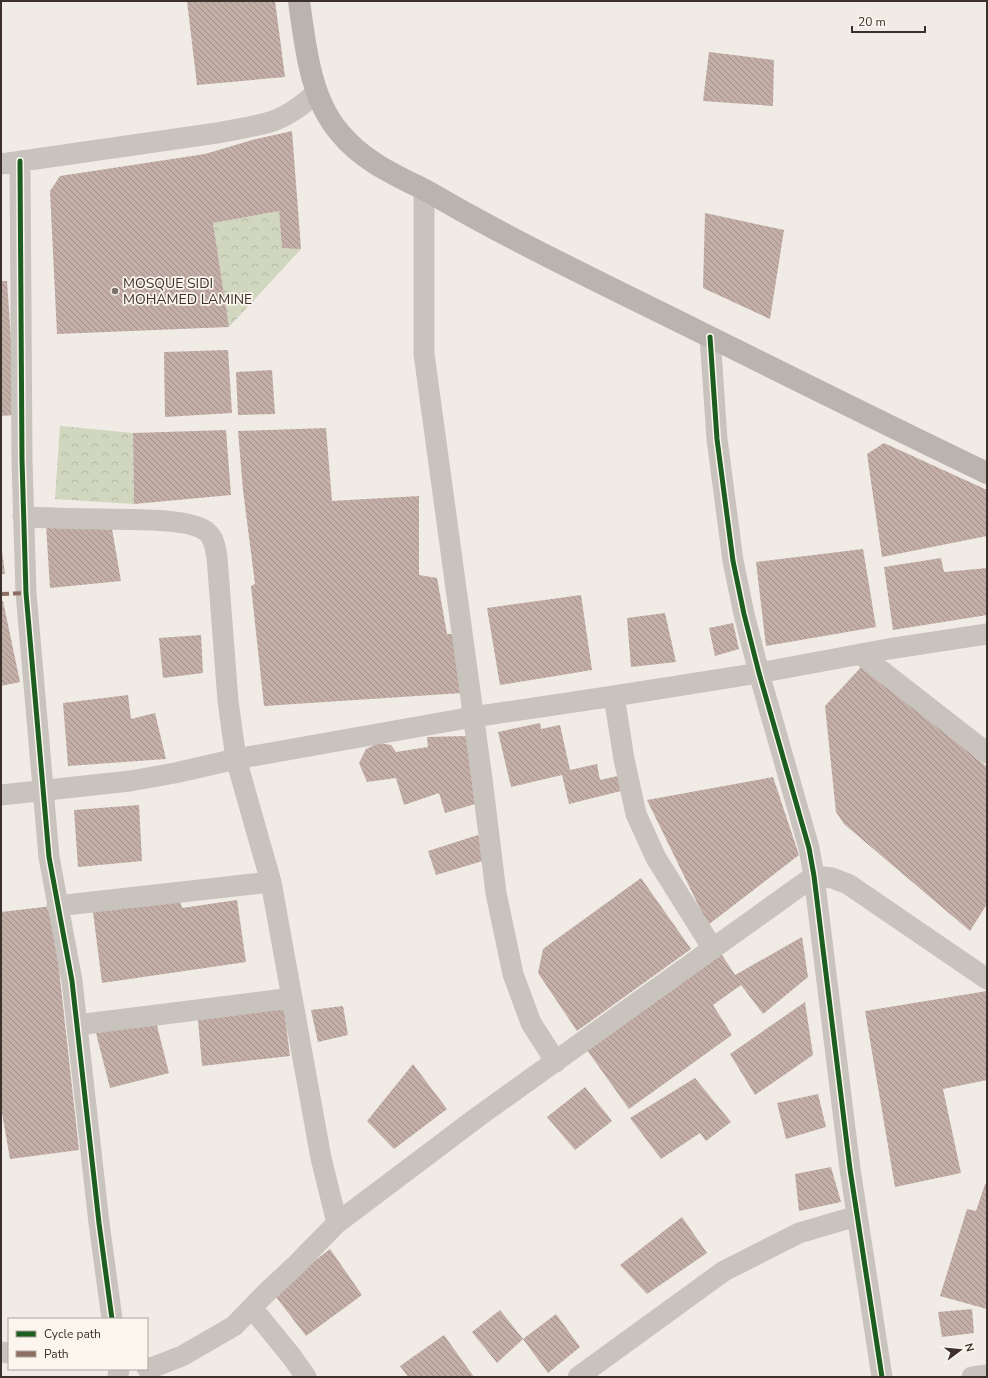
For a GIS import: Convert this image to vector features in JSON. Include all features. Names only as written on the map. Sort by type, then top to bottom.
[{"type":"street","points":[[299,1],[306,48],[317,92],[323,107],[339,133],[354,148],[386,170],[526,246],[987,473]]},
{"type":"street","points":[[112,1318],[99,1223],[72,981],[49,857],[42,791],[26,593],[23,517],[20,333],[10,162],[217,133],[247,127],[273,121],[288,114],[317,92]]},
{"type":"street","points":[[424,190],[424,354],[472,717],[482,779],[496,893],[513,974],[532,1023],[556,1062]]},
{"type":"street","points":[[710,337],[717,439],[733,560],[744,614],[759,673],[809,848],[814,876],[850,1168],[882,1377]]},
{"type":"street","points":[[23,517],[165,520],[197,526],[211,536],[217,557],[228,701],[236,759],[271,882],[321,1158],[337,1223]]},
{"type":"street","points":[[1,795],[130,781],[175,773],[236,759],[472,717],[759,673],[860,654],[987,634]]},
{"type":"street","points":[[860,654],[987,753]]},
{"type":"street","points":[[614,696],[624,759],[636,814],[656,858],[713,949]]},
{"type":"street","points":[[148,1368],[182,1356],[234,1326],[337,1223],[479,1116],[814,876],[832,878],[848,884],[987,979]]},
{"type":"street","points":[[57,906],[271,882]]},
{"type":"street","points":[[77,1025],[292,998]]},
{"type":"street","points":[[578,1377],[724,1271],[799,1233],[857,1216]]},
{"type":"street","points":[[252,1308],[292,1357],[306,1377]]},
{"type":"street","points":[[972,1377],[987,1375]]},
{"type":"green space","points":[[279,211],[282,247],[301,249],[229,327],[213,223]]},
{"type":"green space","points":[[60,426],[133,433],[134,504],[55,499]]},
{"type":"building","points":[[187,1],[275,1],[285,77],[197,85]]},
{"type":"building","points":[[709,52],[774,60],[773,106],[703,101]]},
{"type":"building","points":[[292,131],[301,249],[282,248],[279,211],[213,223],[229,327],[57,334],[50,191],[60,176],[205,154],[252,140]]},
{"type":"building","points":[[705,213],[784,230],[770,319],[703,288]]},
{"type":"building","points":[[1,281],[7,281],[16,415],[1,416]]},
{"type":"building","points":[[228,350],[232,413],[165,417],[164,352]]},
{"type":"building","points":[[272,370],[275,414],[238,415],[236,372]]},
{"type":"building","points":[[326,428],[332,501],[419,496],[419,575],[437,578],[447,634],[458,634],[462,693],[264,706],[251,586],[255,584],[243,490],[238,431]]},
{"type":"building","points":[[226,430],[231,495],[134,504],[133,433]]},
{"type":"building","points":[[884,443],[987,490],[987,536],[882,557],[867,454]]},
{"type":"building","points":[[111,523],[121,581],[50,588],[46,525]]},
{"type":"building","points":[[863,549],[876,627],[766,646],[756,562]]},
{"type":"building","points":[[2,551],[5,574],[1,574]]},
{"type":"building","points":[[941,558],[944,572],[987,568],[987,615],[893,630],[884,567]]},
{"type":"building","points":[[581,595],[592,670],[500,685],[487,608]]},
{"type":"building","points":[[1,601],[3,601],[20,682],[1,686]]},
{"type":"building","points":[[665,613],[676,662],[631,667],[627,618]]},
{"type":"building","points":[[733,623],[739,649],[715,656],[709,628]]},
{"type":"building","points":[[201,635],[203,673],[163,678],[159,638]]},
{"type":"building","points":[[863,665],[987,767],[987,904],[970,931],[844,824],[836,812],[825,706]]},
{"type":"building","points":[[128,695],[131,719],[155,713],[166,759],[68,766],[63,703]]},
{"type":"building","points":[[540,723],[541,729],[560,725],[570,770],[597,764],[600,780],[622,775],[625,790],[569,804],[562,775],[511,787],[498,732]]},
{"type":"building","points":[[466,736],[475,804],[445,813],[439,793],[404,805],[396,778],[367,782],[359,763],[366,749],[379,743],[391,745],[396,752],[428,747],[427,737]]},
{"type":"building","points":[[773,777],[799,855],[708,925],[647,800]]},
{"type":"building","points":[[139,805],[142,861],[78,867],[74,810]]},
{"type":"building","points":[[478,835],[486,860],[436,875],[428,851]]},
{"type":"building","points":[[641,878],[691,949],[577,1031],[538,973],[543,949]]},
{"type":"building","points":[[180,900],[182,908],[237,900],[246,962],[102,983],[93,912]]},
{"type":"building","points":[[52,906],[79,1150],[10,1159],[1,1107],[1,912]]},
{"type":"building","points":[[802,937],[808,977],[763,1014],[741,985],[713,1005],[732,1035],[629,1109],[587,1050],[720,952],[735,975]]},
{"type":"building","points":[[987,991],[987,1080],[943,1089],[961,1173],[895,1187],[865,1011]]},
{"type":"building","points":[[805,1002],[813,1055],[755,1095],[730,1054]]},
{"type":"building","points":[[343,1006],[348,1035],[318,1042],[311,1010]]},
{"type":"building","points":[[284,1009],[290,1056],[202,1066],[198,1020]]},
{"type":"building","points":[[156,1022],[169,1073],[110,1088],[96,1033]]},
{"type":"building","points":[[413,1064],[447,1109],[394,1149],[367,1121]]},
{"type":"building","points":[[695,1078],[731,1122],[706,1141],[700,1133],[661,1159],[630,1118]]},
{"type":"building","points":[[585,1087],[612,1121],[575,1150],[547,1117]]},
{"type":"building","points":[[818,1094],[826,1127],[786,1139],[777,1103]]},
{"type":"building","points":[[831,1167],[841,1202],[799,1211],[795,1174]]},
{"type":"building","points":[[985,1184],[987,1184],[987,1309],[940,1296],[967,1209],[976,1211]]},
{"type":"building","points":[[682,1217],[707,1253],[647,1294],[620,1265]]},
{"type":"building","points":[[330,1249],[362,1295],[306,1336],[273,1293]]},
{"type":"building","points":[[972,1309],[974,1333],[942,1337],[938,1312]]},
{"type":"building","points":[[500,1310],[523,1339],[497,1363],[472,1332]]},
{"type":"building","points":[[556,1314],[580,1347],[548,1373],[523,1339]]},
{"type":"building","points":[[444,1335],[474,1377],[408,1377],[400,1366]]},
{"type":"marked path","points":[[1,594],[26,593]]},
{"type":"cycle path","points":[[20,161],[22,460],[26,593],[49,857],[72,981],[99,1223],[112,1318]]},
{"type":"cycle path","points":[[710,337],[717,439],[733,561],[744,614],[759,673],[809,848],[814,876],[850,1169],[882,1377]]},
{"type":"place","name":"MOSQUE SIDI MOHAMED LAMINE","points":[[115,291]]}]
